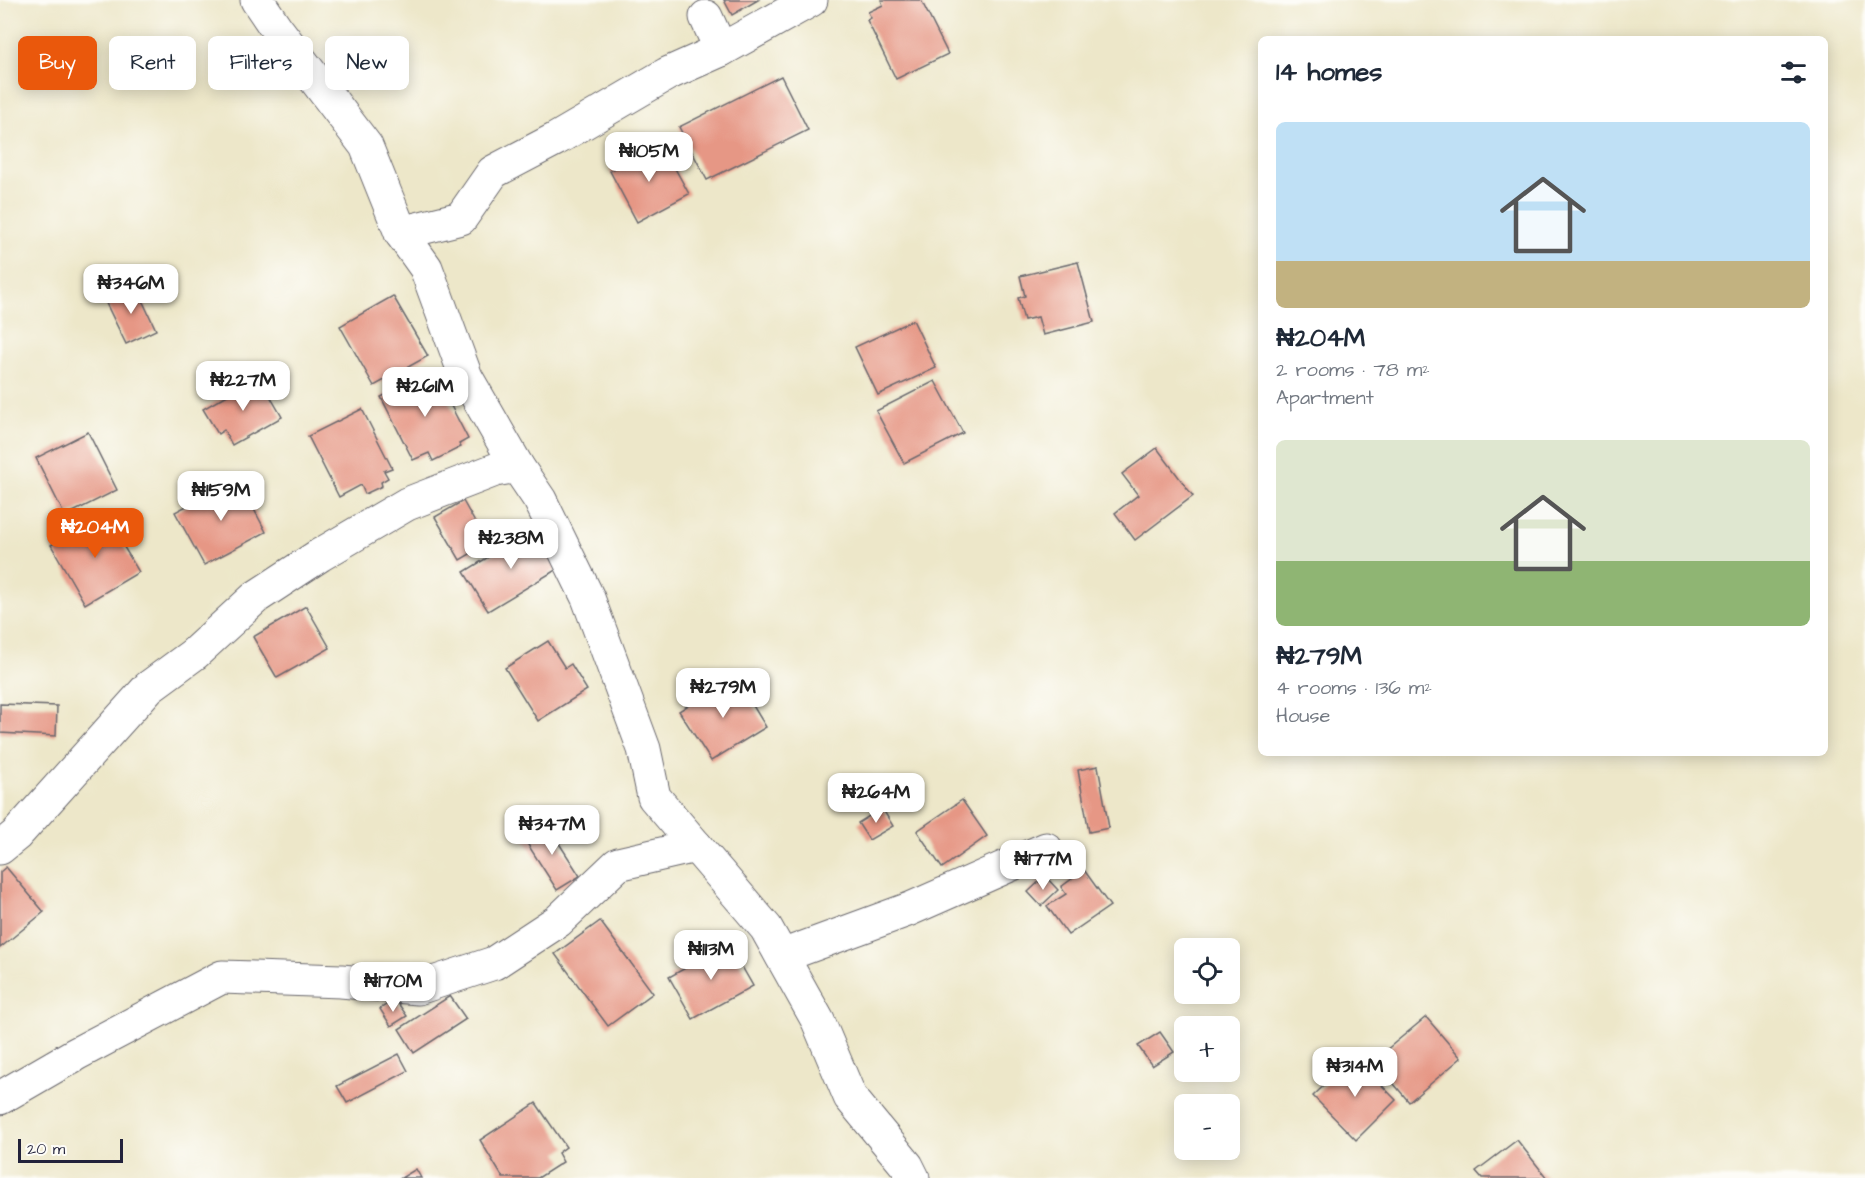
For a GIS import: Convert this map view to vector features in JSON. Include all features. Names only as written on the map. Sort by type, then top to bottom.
[{"type":"street","points":[[257,0],[366,146],[401,233],[426,268],[466,377],[517,466],[540,500],[588,598],[644,749],[654,797],[766,928],[818,1021],[850,1097],[907,1166],[914,1178]]},
{"type":"street","points":[[401,233],[461,218],[493,172],[556,139],[667,74],[721,50],[811,0]]},
{"type":"street","points":[[706,17],[721,50]]},
{"type":"street","points":[[0,848],[16,835],[149,687],[194,654],[256,597],[320,555],[407,504],[495,470],[517,466]]},
{"type":"street","points":[[0,1098],[76,1053],[222,977],[341,981],[418,988],[494,963],[558,921],[618,864],[696,846]]},
{"type":"street","points":[[782,956],[910,909],[1046,849]]},
{"type":"building","points":[[724,0],[758,0],[732,15]]},
{"type":"building","points":[[881,0],[921,0],[948,54],[896,79],[867,20],[871,18],[868,12],[883,5]]},
{"type":"building","points":[[781,76],[808,130],[707,180],[679,127]]},
{"type":"building","points":[[661,143],[689,194],[637,222],[610,171]]},
{"type":"building","points":[[1078,262],[1094,322],[1043,335],[1038,317],[1024,320],[1018,298],[1025,296],[1020,276]]},
{"type":"building","points":[[136,287],[156,330],[126,344],[105,301]]},
{"type":"building","points":[[393,296],[428,356],[374,386],[340,326]]},
{"type":"building","points":[[913,320],[936,368],[878,395],[855,347]]},
{"type":"building","points":[[433,371],[468,439],[459,444],[461,447],[433,461],[429,453],[413,460],[381,397]]},
{"type":"building","points":[[259,377],[282,417],[232,445],[224,430],[218,434],[203,409]]},
{"type":"building","points":[[935,381],[963,433],[904,463],[876,411]]},
{"type":"building","points":[[362,409],[392,468],[384,471],[388,478],[381,482],[382,486],[365,494],[361,485],[339,497],[308,436]]},
{"type":"building","points":[[88,432],[117,490],[65,516],[36,458]]},
{"type":"building","points":[[1157,448],[1193,496],[1135,540],[1115,513],[1138,495],[1122,474]]},
{"type":"building","points":[[238,479],[266,532],[204,565],[175,512]]},
{"type":"building","points":[[463,501],[487,544],[460,560],[435,517]]},
{"type":"building","points":[[104,514],[139,572],[85,604],[51,545]]},
{"type":"building","points":[[534,529],[559,568],[488,611],[464,572]]},
{"type":"building","points":[[306,606],[330,648],[277,678],[253,637]]},
{"type":"building","points":[[548,641],[565,668],[571,664],[587,690],[538,721],[505,668]]},
{"type":"building","points":[[735,676],[766,727],[711,761],[679,711]]},
{"type":"building","points":[[0,704],[57,706],[56,736],[0,733]]},
{"type":"building","points":[[1098,766],[1109,828],[1089,832],[1078,770]]},
{"type":"building","points":[[962,800],[987,836],[942,868],[917,831]]},
{"type":"building","points":[[882,808],[893,826],[869,840],[858,823]]},
{"type":"building","points":[[546,823],[580,876],[557,890],[523,837]]},
{"type":"building","points":[[6,867],[44,912],[0,948],[0,872]]},
{"type":"building","points":[[1084,870],[1110,906],[1068,935],[1047,906],[1066,894],[1061,887]]},
{"type":"building","points":[[1045,876],[1058,890],[1041,906],[1028,892]]},
{"type":"building","points":[[600,921],[653,993],[608,1026],[555,954]]},
{"type":"building","points":[[729,944],[753,986],[693,1019],[669,977]]},
{"type":"building","points":[[450,996],[466,1019],[414,1053],[399,1029]]},
{"type":"building","points":[[395,999],[407,1016],[391,1026],[380,1009]]},
{"type":"building","points":[[1426,1017],[1461,1058],[1409,1102],[1374,1060]]},
{"type":"building","points":[[1160,1032],[1174,1052],[1152,1066],[1138,1046]]},
{"type":"building","points":[[399,1054],[408,1071],[347,1103],[337,1086]]},
{"type":"building","points":[[1354,1057],[1396,1100],[1356,1140],[1313,1096]]},
{"type":"building","points":[[536,1103],[566,1147],[558,1153],[563,1162],[538,1178],[503,1178],[480,1140]]},
{"type":"building","points":[[1517,1140],[1547,1178],[1482,1178],[1476,1171]]},
{"type":"building","points":[[416,1169],[421,1178],[401,1178]]}]
